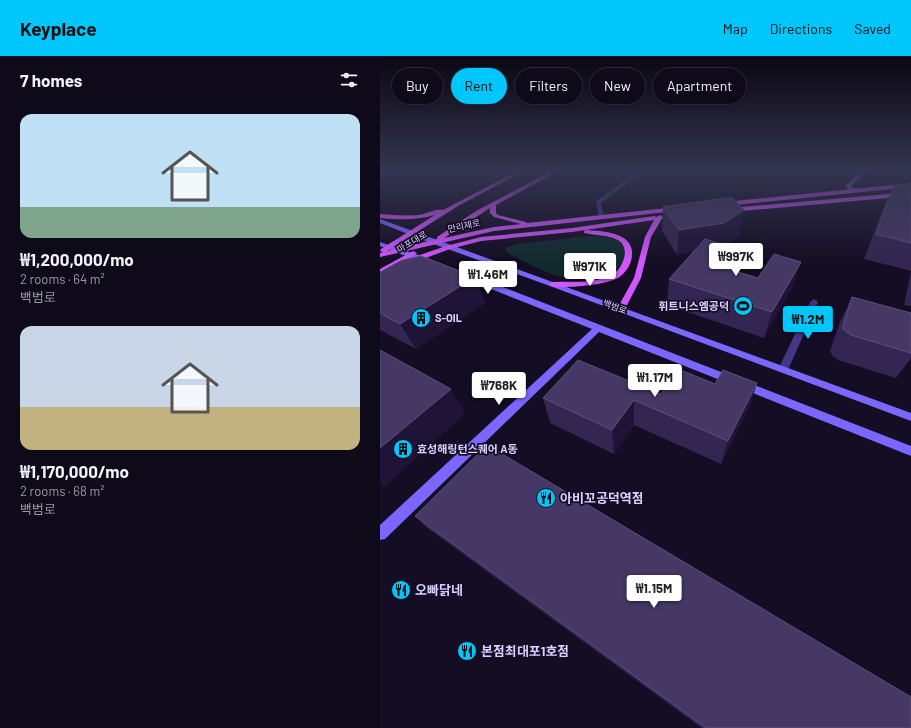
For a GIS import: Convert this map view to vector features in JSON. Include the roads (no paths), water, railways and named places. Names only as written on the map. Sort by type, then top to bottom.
[{"type":"main road","name":"마포대로","points":[[380,252],[465,200]]},
{"type":"main road","name":"마포대로","points":[[415,256],[432,242],[500,200]]},
{"type":"main road","points":[[715,205],[758,200]]},
{"type":"main road","points":[[722,211],[840,200]]},
{"type":"main road","points":[[493,204],[492,213],[496,216],[530,225]]},
{"type":"main road","points":[[380,216],[403,218],[422,216],[437,213],[456,205]]},
{"type":"main road","name":"만리재로","points":[[380,255],[494,229],[601,217],[684,211],[660,217],[572,230],[481,240],[415,256]]},
{"type":"main road","points":[[621,310],[639,274],[644,248],[652,225],[660,217]]},
{"type":"main road","name":"백범로","points":[[380,221],[413,233],[432,242],[553,284],[911,417]]},
{"type":"main road","points":[[553,284],[580,283],[615,277],[624,268],[628,259],[629,250],[626,243],[620,238],[611,235],[572,230]]},
{"type":"main road","points":[[380,244],[433,263]]},
{"type":"main road","points":[[382,271],[415,256]]},
{"type":"main road","points":[[382,271],[412,268]]},
{"type":"main road","points":[[454,271],[911,451]]},
{"type":"main road","points":[[380,534],[598,328]]},
{"type":"street","points":[[600,200],[598,202],[601,217]]},
{"type":"street","points":[[783,370],[814,302]]},
{"type":"place","name":"휘트니스엠공덕","points":[[743,306]]},
{"type":"place","name":"S-OIL","points":[[421,318]]},
{"type":"place","name":"효성해링턴스퀘어 A동","points":[[403,449]]},
{"type":"place","name":"아비꼬공덕역점","points":[[546,498]]},
{"type":"place","name":"오빠닭네","points":[[401,590]]},
{"type":"place","name":"본점최대포1호점","points":[[467,651]]}]
